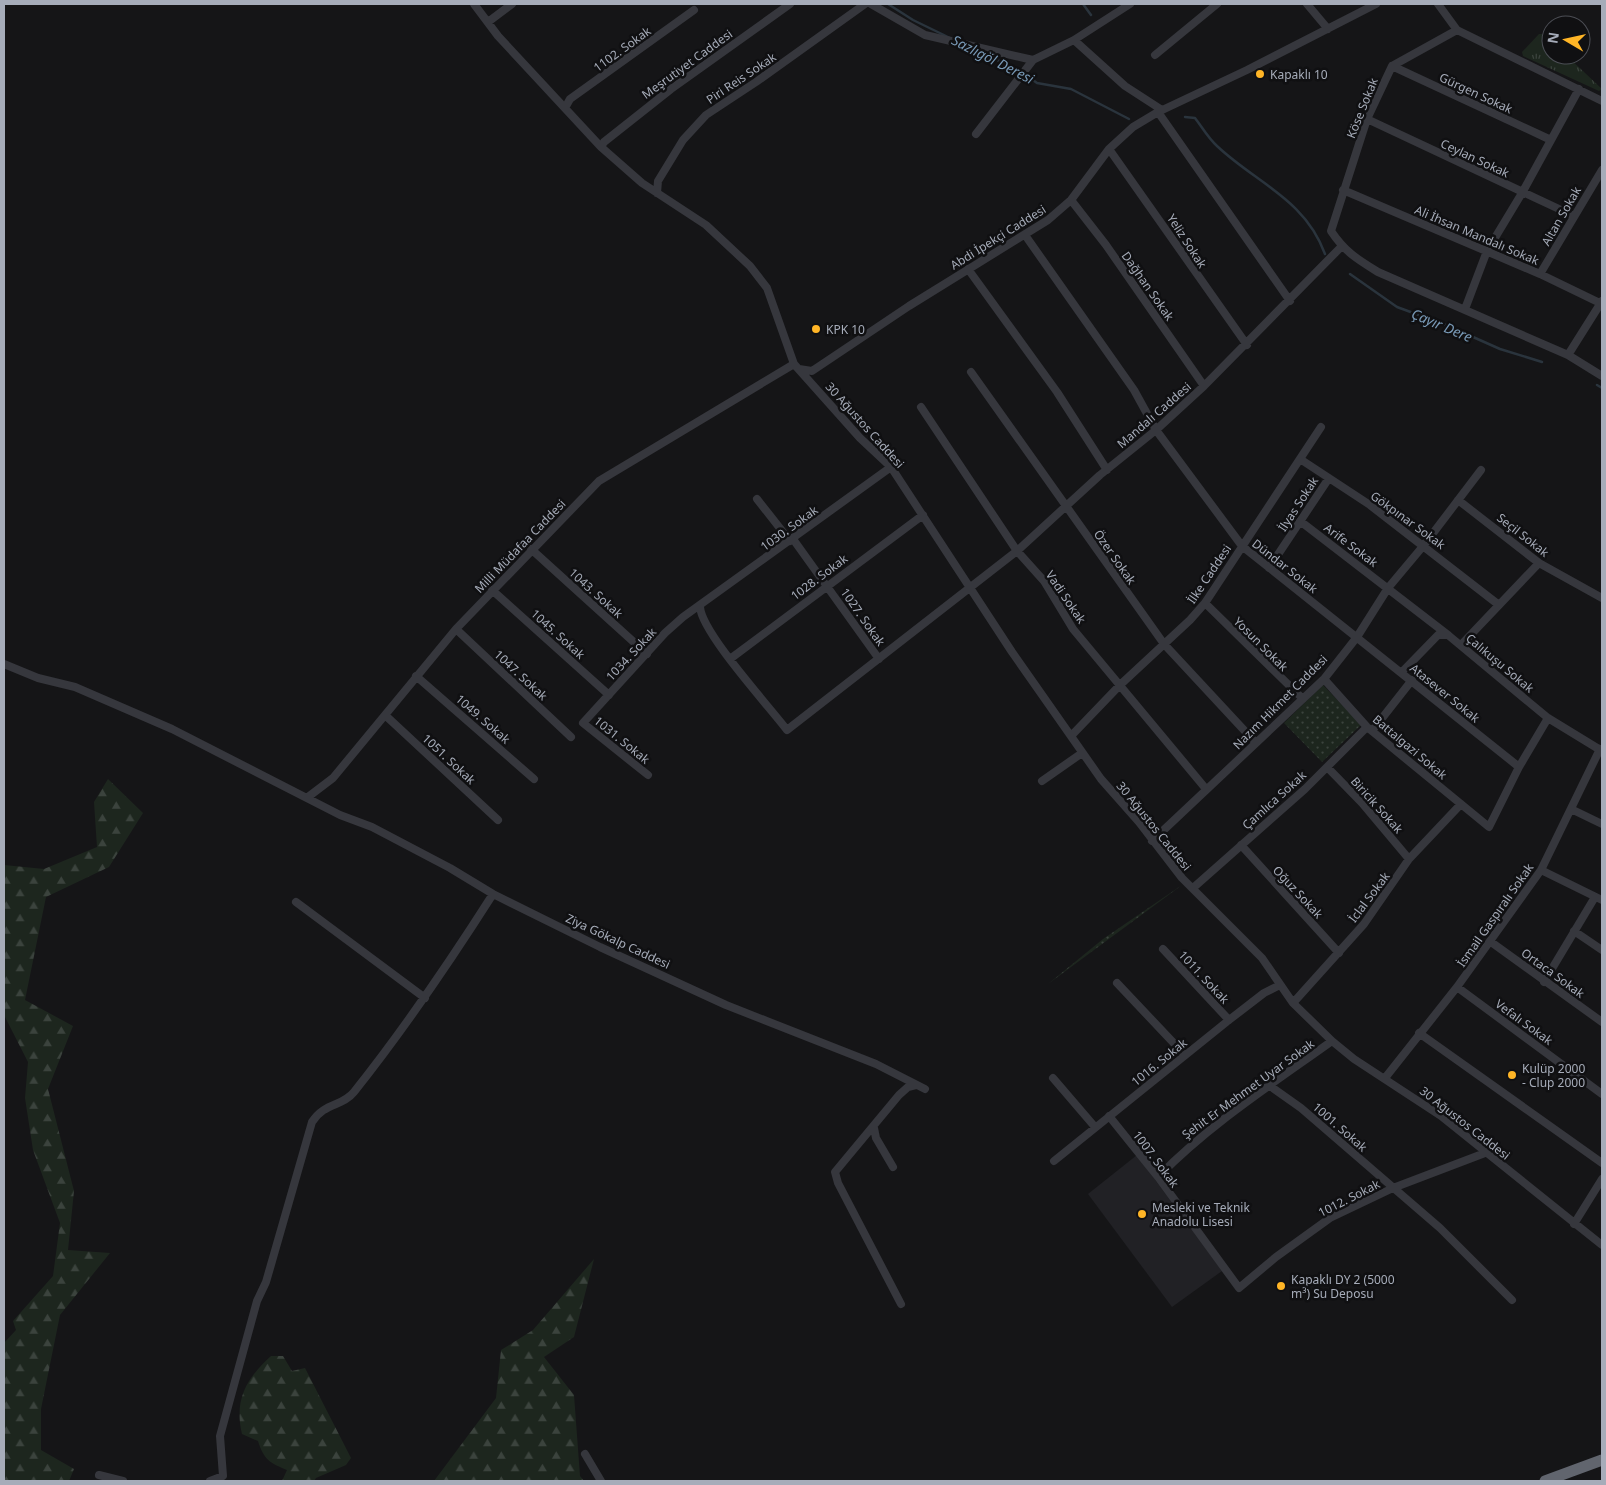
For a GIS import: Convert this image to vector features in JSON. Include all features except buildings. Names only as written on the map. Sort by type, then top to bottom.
[{"type":"highway","points":[[1546,1481],[1602,1460]]},
{"type":"street","points":[[474,4],[601,147],[642,183],[706,225],[750,266],[767,288],[796,366]]},
{"type":"street","points":[[488,22],[512,4]]},
{"type":"street","name":"Meşrutiyet Caddesi","points":[[601,147],[604,142],[671,89],[790,4]]},
{"type":"street","name":"Piri Reis Sokak","points":[[657,193],[658,181],[683,140],[706,115],[756,82],[865,4]]},
{"type":"street","points":[[871,4],[925,35],[1033,60]]},
{"type":"street","points":[[976,134],[1033,60],[1074,40],[1130,4]]},
{"type":"street","points":[[1155,55],[1217,4]]},
{"type":"street","points":[[1307,4],[1328,28]]},
{"type":"street","name":"Abdi İpekçi Caddesi","points":[[796,366],[812,370],[968,269],[1048,220],[1071,200],[1110,149],[1133,126],[1376,4]]},
{"type":"street","points":[[1438,4],[1457,30],[1602,101]]},
{"type":"street","name":"1102. Sokak","points":[[565,108],[570,99],[694,10]]},
{"type":"street","name":"Köse Sokak","points":[[1341,247],[1331,231],[1367,119],[1392,66],[1457,30]]},
{"type":"street","points":[[1074,40],[1125,86],[1160,111],[1290,301]]},
{"type":"street","name":"Gürgen Sokak","points":[[1392,66],[1551,140]]},
{"type":"street","points":[[1465,308],[1487,251],[1522,193],[1579,89]]},
{"type":"street","name":"Ceylan Sokak","points":[[1367,119],[1574,216]]},
{"type":"street","name":"Yeliz Sokak","points":[[1110,149],[1247,345]]},
{"type":"street","name":"Altan Sokak","points":[[1540,274],[1602,170]]},
{"type":"street","name":"Ali İhsan Mandalı Sokak","points":[[1343,190],[1540,274],[1602,303]]},
{"type":"street","name":"Dağhan Sokak","points":[[1071,200],[1204,386]]},
{"type":"street","name":"Dündar Sokak","points":[[1025,235],[1134,390],[1156,430],[1242,546],[1357,637]]},
{"type":"street","points":[[1341,247],[1351,256],[1378,272],[1465,308],[1568,355],[1602,376]]},
{"type":"street","name":"Mandalı Caddesi","points":[[730,659],[787,730],[1017,551],[1107,470],[1156,430],[1247,345],[1341,247]]},
{"type":"street","points":[[968,269],[1057,392],[1107,470]]},
{"type":"street","points":[[1568,355],[1602,303]]},
{"type":"street","name":"30 Ağustos Caddesi","points":[[796,366],[860,438],[891,467],[1012,652],[1072,735],[1082,753],[1182,878],[1262,958],[1294,1003],[1332,1041],[1440,1116],[1602,1245]]},
{"type":"street","name":"Milli Müdafaa Caddesi","points":[[308,797],[333,778],[456,629],[531,549],[599,481],[796,366]]},
{"type":"street","name":"Özer Sokak","points":[[971,372],[1164,644],[1256,743]]},
{"type":"street","name":"Vadi Sokak","points":[[921,407],[1017,551],[1044,581],[1073,629],[1206,789]]},
{"type":"street","name":"İlke Caddesi","points":[[1072,735],[1120,685],[1205,603],[1321,427]]},
{"type":"street","name":"Gökpınar Sokak","points":[[1300,459],[1424,545],[1499,605]]},
{"type":"street","name":"1030. Sokak","points":[[700,607],[891,467]]},
{"type":"street","name":"Nazım Hikmet Caddesi","points":[[1152,841],[1324,679],[1357,637],[1388,588],[1424,545],[1481,470]]},
{"type":"street","name":"İlyas Sokak","points":[[1269,568],[1329,478]]},
{"type":"street","name":"1027. Sokak","points":[[757,499],[827,585],[879,659]]},
{"type":"street","name":"Seçil Sokak","points":[[1458,500],[1539,563],[1601,596]]},
{"type":"street","name":"1028. Sokak","points":[[730,659],[923,515]]},
{"type":"street","name":"Arife Sokak","points":[[1300,521],[1388,588]]},
{"type":"street","name":"1043. Sokak","points":[[531,549],[647,654]]},
{"type":"street","points":[[1461,645],[1539,563]]},
{"type":"street","name":"Çalıkuşu Sokak","points":[[1388,588],[1461,645],[1548,718],[1601,750]]},
{"type":"street","name":"1045. Sokak","points":[[492,590],[609,695]]},
{"type":"street","name":"Yosun Sokak","points":[[1205,603],[1303,699]]},
{"type":"street","points":[[700,607],[700,616],[712,638],[730,659]]},
{"type":"street","name":"1034. Sokak","points":[[583,723],[683,617],[700,607]]},
{"type":"street","name":"1047. Sokak","points":[[456,629],[571,737]]},
{"type":"street","points":[[1402,672],[1438,635],[1448,635]]},
{"type":"street","name":"Atasever Sokak","points":[[1357,637],[1520,767]]},
{"type":"street","name":"Ziya Gökalp Caddesi","points":[[4,664],[38,678],[75,687],[172,729],[450,868],[493,894],[726,1005],[876,1064],[925,1089]]},
{"type":"street","name":"1049. Sokak","points":[[416,676],[534,779]]},
{"type":"street","name":"Battalgazi Sokak","points":[[1324,679],[1370,729],[1489,827],[1520,767]]},
{"type":"street","name":"Çamlıca Sokak","points":[[1193,888],[1370,729],[1412,680]]},
{"type":"street","name":"1051. Sokak","points":[[385,715],[498,820]]},
{"type":"street","points":[[1520,767],[1548,718]]},
{"type":"street","name":"1031. Sokak","points":[[583,723],[648,775]]},
{"type":"street","name":"İsmail Gaspıralı Sokak","points":[[1384,1078],[1491,942],[1541,870],[1601,750]]},
{"type":"street","points":[[1042,781],[1082,753]]},
{"type":"street","name":"Biricik Sokak","points":[[1327,768],[1362,802],[1409,859]]},
{"type":"street","name":"İclal Sokak","points":[[1294,1003],[1364,924],[1409,859],[1461,804]]},
{"type":"street","points":[[1571,809],[1602,824]]},
{"type":"street","name":"Oğuz Sokak","points":[[1241,845],[1339,953]]},
{"type":"street","points":[[1541,870],[1598,898],[1574,931],[1544,982]]},
{"type":"street","points":[[210,1481],[223,1476],[220,1457],[220,1436],[257,1302],[266,1282],[312,1122],[319,1112],[349,1098],[426,998],[493,894]]},
{"type":"street","points":[[296,902],[426,998]]},
{"type":"street","points":[[1574,931],[1602,950]]},
{"type":"street","name":"Ortaca Sokak","points":[[1491,942],[1602,1022]]},
{"type":"street","name":"1011. Sokak","points":[[1163,949],[1228,1020]]},
{"type":"street","points":[[1117,983],[1185,1055]]},
{"type":"street","name":"1016. Sokak","points":[[1054,1161],[1228,1020],[1264,993],[1280,984]]},
{"type":"street","name":"Vefalı Sokak","points":[[1457,987],[1602,1094]]},
{"type":"street","points":[[1419,1034],[1602,1163]]},
{"type":"street","name":"Şehit Er Mehmet Uyar Sokak","points":[[1158,1177],[1186,1149],[1332,1041]]},
{"type":"street","points":[[1053,1078],[1095,1127]]},
{"type":"street","points":[[901,1304],[838,1183],[835,1172],[900,1095],[908,1087],[916,1085]]},
{"type":"street","name":"1001. Sokak","points":[[1270,1086],[1301,1108],[1440,1228],[1512,1300]]},
{"type":"street","name":"1007. Sokak","points":[[1109,1116],[1158,1177],[1239,1288]]},
{"type":"street","points":[[874,1128],[876,1138],[893,1167]]},
{"type":"street","name":"1012. Sokak","points":[[1239,1288],[1276,1257],[1330,1218],[1393,1188],[1485,1153]]},
{"type":"street","points":[[1574,1224],[1602,1179]]},
{"type":"street","points":[[585,1454],[601,1481]]},
{"type":"street","points":[[100,1475],[123,1481]]},
{"type":"shaded area","name":"Mesleki ve Teknik Anadolu Lisesi","points":[[1137,1155],[1222,1271],[1172,1307],[1088,1194]]},
{"type":"green space","points":[[1541,34],[1541,64],[1523,56],[1522,52]]},
{"type":"green space","points":[[1543,65],[1577,65],[1602,89],[1599,91]]},
{"type":"green space","points":[[1323,685],[1361,725],[1322,762],[1284,723]]},
{"type":"green space","points":[[108,779],[143,813],[109,867],[46,897],[25,1000],[73,1026],[48,1089],[74,1191],[68,1250],[110,1253],[60,1315],[41,1409],[41,1450],[74,1469],[69,1481],[4,1481],[4,1343],[16,1330],[13,1321],[53,1276],[60,1223],[33,1150],[25,1098],[28,1062],[4,1015],[4,865],[44,869],[97,847],[94,802]]},
{"type":"green space","points":[[1182,885],[1048,984],[1103,939]]},
{"type":"green space","points":[[594,1259],[574,1337],[544,1357],[574,1395],[580,1476],[584,1481],[434,1481],[496,1398],[501,1350],[533,1330]]},
{"type":"green space","points":[[271,1356],[283,1356],[292,1371],[305,1368],[351,1458],[346,1465],[316,1478],[314,1481],[282,1481],[287,1470],[265,1457],[258,1441],[242,1434],[240,1411],[244,1391],[255,1373]]},
{"type":"waterway","name":"Sazlıgöl Deresi","points":[[888,4],[913,20],[950,38]]},
{"type":"waterway","points":[[1083,4],[1091,15]]},
{"type":"waterway","name":"Sazlıgöl Deresi","points":[[975,50],[1019,70],[1037,83],[1071,89],[1129,119]]},
{"type":"waterway","name":"Çayır Dere","points":[[1185,117],[1195,118],[1217,146],[1292,205],[1316,235],[1325,254]]},
{"type":"waterway","name":"Çayır Dere","points":[[1350,274],[1397,307],[1446,325],[1500,349],[1542,362]]},
{"type":"waterway","name":"Çayır Dere","points":[[1597,385],[1602,388]]},
{"type":"place","name":"Kapaklı 10","points":[[1260,74]]},
{"type":"place","name":"KPK 10","points":[[816,329]]},
{"type":"place","name":"Kulüp 2000 - Clup 2000","points":[[1512,1075]]},
{"type":"place","name":"Mesleki ve Teknik Anadolu Lisesi","points":[[1142,1214]]},
{"type":"place","name":"Kapaklı DY 2 (5000 m³) Su Deposu","points":[[1281,1286]]}]
